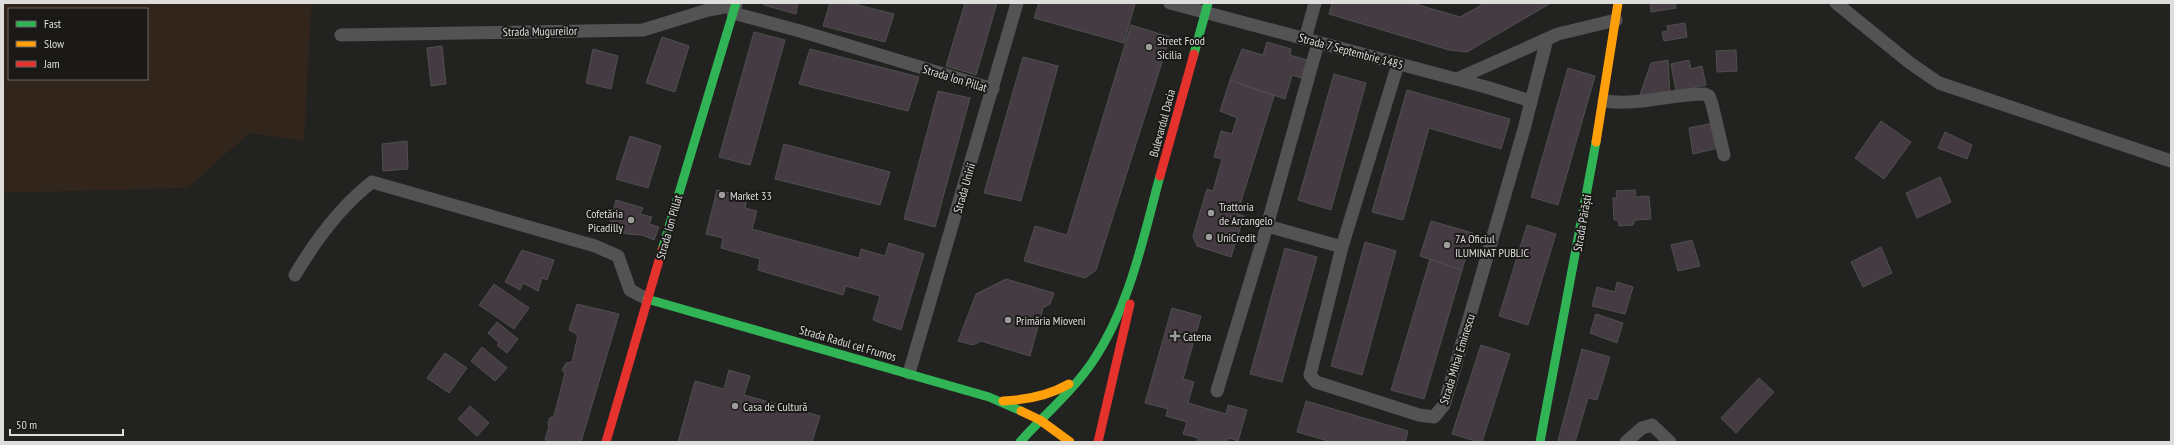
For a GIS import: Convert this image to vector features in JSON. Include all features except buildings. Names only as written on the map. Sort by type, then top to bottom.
[{"type":"street","name":"Strada Unirii","points":[[909,373],[1017,3]]},
{"type":"street","name":"Strada 7 Septembrie 1485","points":[[1170,3],[1206,8],[1318,43],[1456,79],[1531,101]]},
{"type":"street","points":[[1305,39],[1315,3]]},
{"type":"street","name":"Strada Părăști","points":[[1540,442],[1604,101],[1618,3]]},
{"type":"street","points":[[1836,3],[1910,63],[1939,83],[2171,161]]},
{"type":"street","name":"Strada Ion Pillat","points":[[606,442],[647,299],[735,7],[800,30],[993,89]]},
{"type":"street","name":"Strada Mugureilor","points":[[341,35],[643,30],[708,10],[735,7]]},
{"type":"street","name":"Bulevardul Dacia","points":[[1020,442],[1083,375],[1107,338],[1129,284],[1140,250],[1206,8]]},
{"type":"street","points":[[1456,79],[1487,67],[1547,39],[1584,27],[1616,20]]},
{"type":"street","name":"Strada Mihai Eminescu","points":[[1342,247],[1310,375],[1316,382],[1419,415],[1434,417],[1444,405],[1531,101],[1547,39]]},
{"type":"street","points":[[1217,391],[1267,226],[1318,43]]},
{"type":"street","points":[[1267,226],[1342,247],[1398,64]]},
{"type":"street","points":[[1604,101],[1622,103],[1641,102],[1705,94],[1709,96],[1712,104],[1724,155]]},
{"type":"street","points":[[295,275],[304,259],[351,198],[372,182],[595,246],[618,256],[630,290],[647,299]]},
{"type":"street","name":"Bulevardul Dacia","points":[[1098,442],[1101,421],[1122,345],[1140,250]]},
{"type":"street","name":"Strada Radul cel Frumos","points":[[647,299],[909,373],[1002,401],[1040,420],[1070,442]]},
{"type":"street","points":[[1002,401],[1024,400],[1045,395],[1065,387],[1083,375]]},
{"type":"street","points":[[1626,442],[1642,428],[1652,425],[1670,442]]},
{"type":"shaded area","points":[[3,3],[313,3],[311,14],[304,141],[249,133],[188,188],[3,193]]},
{"type":"traffic: fast","points":[[662,250],[736,3]]},
{"type":"traffic: fast","points":[[1194,54],[1208,3]]},
{"type":"traffic: fast","points":[[1540,442],[1596,142]]},
{"type":"traffic: fast","points":[[1020,442],[1077,383],[1106,340],[1117,318],[1134,271],[1160,176]]},
{"type":"traffic: fast","points":[[647,299],[989,397],[1021,411]]},
{"type":"traffic: slow","points":[[1596,142],[1618,3]]},
{"type":"traffic: slow","points":[[1003,401],[1037,397],[1053,392],[1069,384]]},
{"type":"traffic: slow","points":[[1021,411],[1040,420],[1070,442]]},
{"type":"traffic: jam","points":[[1160,176],[1194,54]]},
{"type":"traffic: jam","points":[[606,442],[662,250]]},
{"type":"traffic: jam","points":[[1098,442],[1130,304]]},
{"type":"place","name":"Street Food Sicilia","points":[[1149,47]]},
{"type":"place","name":"Market 33","points":[[722,195]]},
{"type":"place","name":"Trattoria de Arcangelo","points":[[1211,213]]},
{"type":"place","name":"Cofetăria Picadilly","points":[[631,220]]},
{"type":"place","name":"UniCredit","points":[[1209,237]]},
{"type":"place","name":"7A Oficiul ILUMINAT PUBLIC","points":[[1447,245]]},
{"type":"place","name":"Primăria Mioveni","points":[[1008,320]]},
{"type":"place","name":"Catena","points":[[1175,336]]},
{"type":"place","name":"Casa de Cultură","points":[[735,406]]}]
